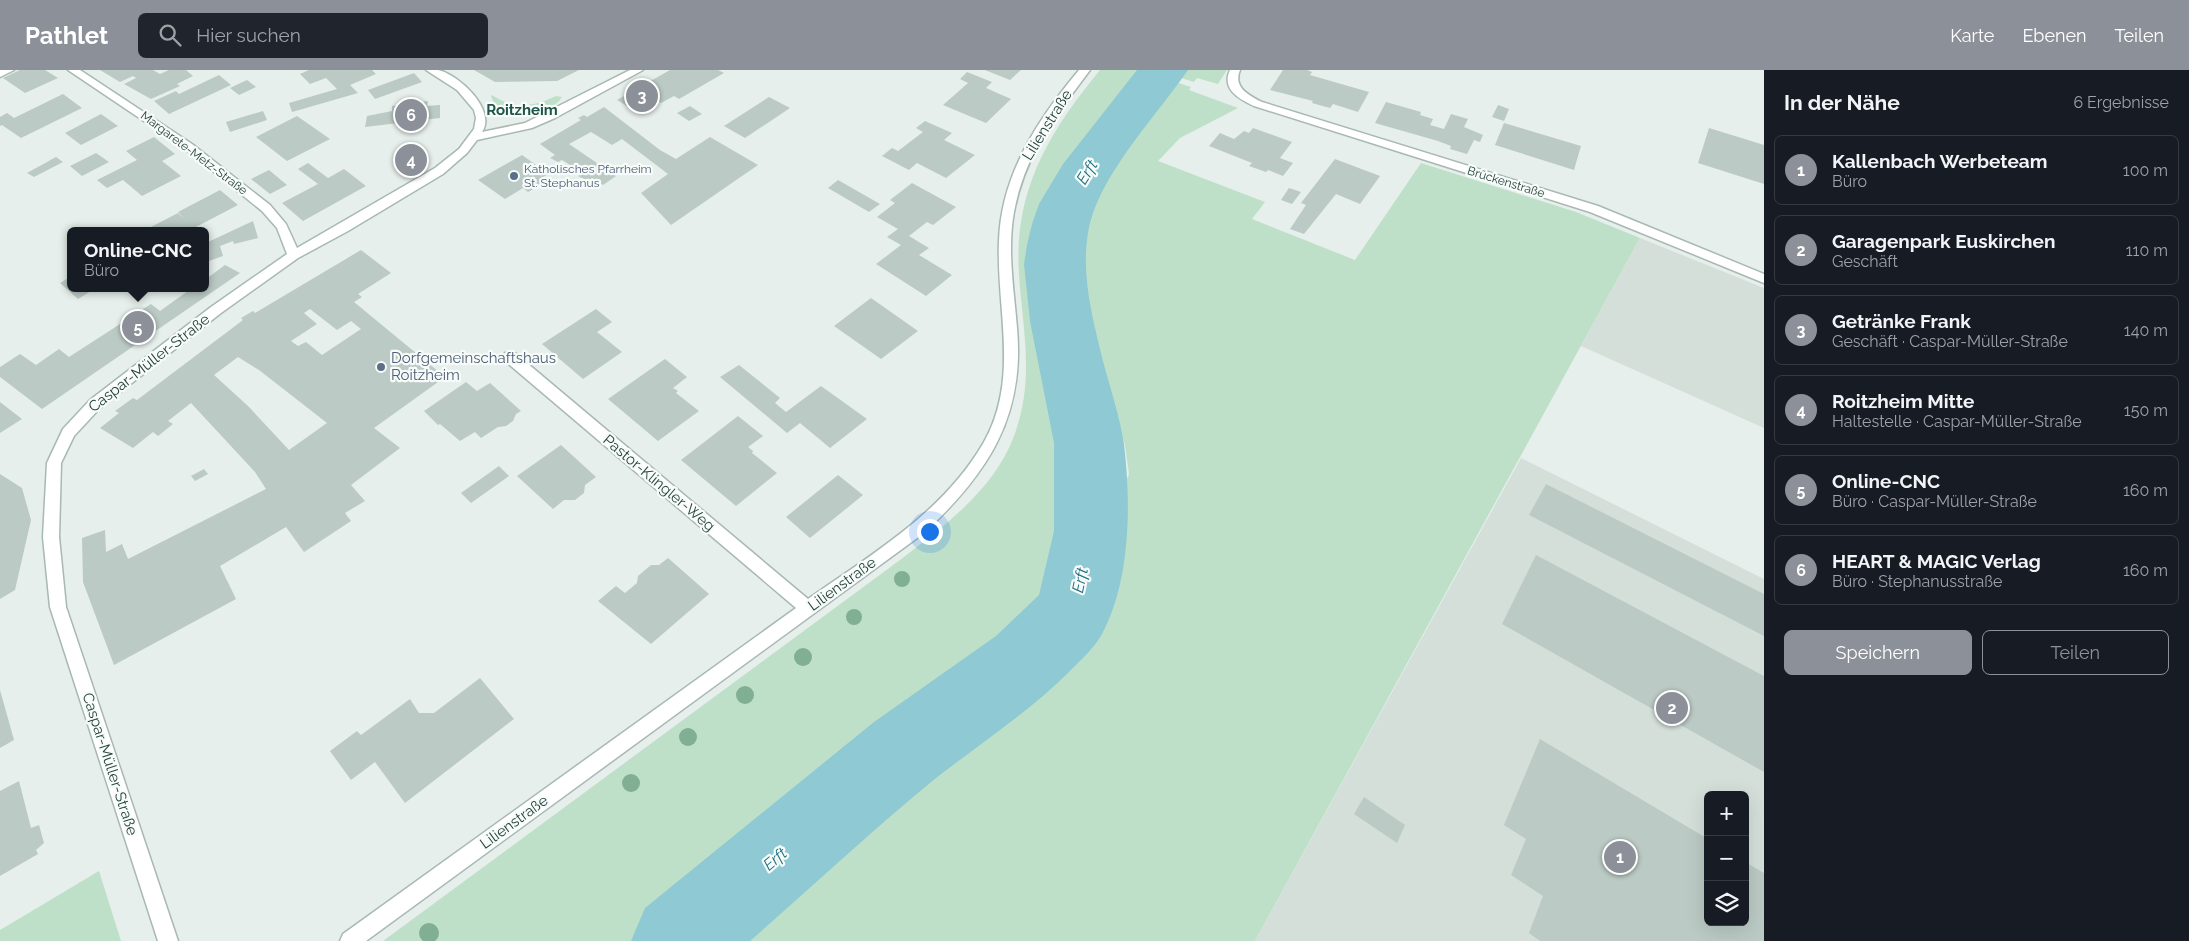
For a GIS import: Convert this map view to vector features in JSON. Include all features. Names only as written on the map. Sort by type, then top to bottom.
[{"type":"street","points":[[0,74],[10,70]]},
{"type":"street","name":"Margarete-Metz-Straße","points":[[73,70],[188,146],[266,208],[282,227],[294,255]]},
{"type":"street","points":[[431,70],[461,88],[479,110],[481,118],[475,137],[528,126],[551,116],[638,70]]},
{"type":"street","name":"Lilienstraße","points":[[350,941],[919,528],[973,474],[995,439],[1002,420],[1011,383],[1012,357],[1004,270],[1004,239],[1014,184],[1034,141],[1053,111],[1085,70]]},
{"type":"street","name":"Brückenstraße","points":[[1235,70],[1232,75],[1234,87],[1244,98],[1285,113],[1594,210],[1764,279]]},
{"type":"street","name":"Caspar-Müller-Straße","points":[[168,941],[58,606],[50,537],[54,463],[68,433],[95,404],[232,298],[294,255],[344,228],[439,171],[463,151],[475,137]]},
{"type":"street","name":"Pastor-Klingler-Weg","points":[[510,357],[808,609]]},
{"type":"shaded area","points":[[1640,238],[1764,288],[1764,428],[1581,346]]},
{"type":"shaded area","points":[[1521,458],[1764,579],[1764,941],[1255,941]]},
{"type":"green space","points":[[1100,70],[1138,70],[1146,73],[1073,166],[1051,210],[1047,229],[1044,289],[1063,416],[1066,522],[1062,595],[1047,615],[1003,654],[909,728],[654,941],[383,941],[900,560],[950,521],[994,474],[1014,436],[1024,395],[1026,356],[1019,275],[1019,245],[1022,216],[1038,164],[1050,140],[1065,116]]},
{"type":"green space","points":[[1182,70],[1227,70],[1218,84],[1197,78],[1194,82],[1178,77]]},
{"type":"green space","points":[[1166,79],[1191,87],[1189,90],[1238,108],[1180,138],[1158,161],[1265,202],[1252,219],[1355,260],[1421,163],[1576,212],[1640,238],[1255,941],[706,941],[866,805],[894,778],[1042,675],[1085,634],[1118,555],[1115,508],[1129,474],[1125,445],[1119,426],[1091,360],[1080,327],[1068,253],[1072,228],[1079,209],[1116,151],[1148,111]]},
{"type":"green space","points":[[492,95],[500,100],[516,105],[540,103],[556,96],[562,97],[547,110],[536,113],[514,114],[496,105]]},
{"type":"green space","points":[[99,871],[121,941],[0,941],[0,930]]},
{"type":"building","points":[[20,70],[45,70],[58,78],[25,93],[3,78]]},
{"type":"building","points":[[100,70],[153,70],[160,74],[169,70],[186,70],[193,76],[177,84],[180,86],[151,99],[124,84],[136,78],[133,76],[120,82]]},
{"type":"building","points":[[309,70],[372,70],[376,74],[350,85],[358,93],[292,112],[289,103],[337,89],[326,78],[310,84],[300,74]]},
{"type":"building","points":[[474,70],[579,70],[557,81],[495,82]]},
{"type":"building","points":[[670,70],[718,70],[724,73],[679,99],[674,96],[661,103],[656,100],[637,112],[617,100]]},
{"type":"building","points":[[985,70],[1021,70],[1010,80]]},
{"type":"building","points":[[1283,70],[1307,70],[1312,72],[1310,75],[1369,92],[1358,112],[1333,104],[1330,108],[1312,103],[1313,101],[1270,90]]},
{"type":"building","points":[[967,72],[992,82],[986,88],[1011,99],[986,123],[943,105],[968,83],[960,79]]},
{"type":"building","points":[[414,73],[422,82],[375,99],[368,90]]},
{"type":"building","points":[[219,75],[231,85],[169,114],[154,101],[176,91],[179,94]]},
{"type":"building","points":[[247,80],[256,87],[239,95],[230,88]]},
{"type":"building","points":[[63,94],[82,108],[21,138],[2,125],[0,126],[0,117],[7,113],[14,118]]},
{"type":"building","points":[[769,97],[790,108],[745,138],[724,126]]},
{"type":"building","points":[[428,101],[427,106],[440,105],[440,118],[365,127],[367,116],[392,111],[392,106]]},
{"type":"building","points":[[1386,102],[1421,112],[1420,115],[1433,119],[1430,125],[1444,129],[1451,114],[1468,119],[1464,127],[1483,135],[1480,142],[1474,140],[1467,154],[1450,149],[1451,146],[1438,141],[1375,123]]},
{"type":"building","points":[[1498,105],[1509,109],[1504,121],[1492,117]]},
{"type":"building","points":[[690,106],[702,114],[689,121],[677,113]]},
{"type":"building","points":[[604,107],[660,150],[676,159],[710,137],[758,165],[671,225],[641,193],[668,174],[622,139],[612,145],[591,132],[569,144],[616,176],[603,185],[592,178],[588,181],[578,176],[583,173],[562,160],[558,162],[550,158],[555,155],[540,144],[581,120],[578,118],[584,115],[587,117]]},
{"type":"building","points":[[263,111],[267,120],[230,132],[226,122]]},
{"type":"building","points":[[101,114],[118,126],[81,145],[65,133]]},
{"type":"building","points":[[297,116],[330,139],[287,161],[256,137]]},
{"type":"building","points":[[925,121],[952,133],[944,140],[975,155],[946,178],[917,163],[909,170],[882,156],[892,148],[898,151],[923,132],[916,128]]},
{"type":"building","points":[[1504,123],[1581,146],[1574,170],[1495,145]]},
{"type":"building","points":[[1253,128],[1292,142],[1280,158],[1293,163],[1283,176],[1268,170],[1266,172],[1249,166],[1252,163],[1209,146],[1220,133],[1234,139],[1244,131],[1249,133]]},
{"type":"building","points":[[1709,128],[1764,145],[1764,184],[1698,163]]},
{"type":"building","points":[[154,137],[175,154],[162,161],[181,176],[142,196],[123,180],[107,188],[97,180],[137,160],[126,151]]},
{"type":"building","points":[[96,153],[109,162],[82,176],[70,166]]},
{"type":"building","name":"Katholisches Pfarrheim St. Stephanus","points":[[522,155],[549,174],[539,179],[544,183],[528,192],[523,188],[505,199],[478,180]]},
{"type":"building","points":[[56,157],[63,162],[34,177],[27,173]]},
{"type":"building","points":[[1335,159],[1380,176],[1360,204],[1336,194],[1304,234],[1290,229],[1306,205],[1301,203]]},
{"type":"building","points":[[308,163],[328,178],[344,169],[366,186],[303,221],[282,203],[318,184],[298,169]]},
{"type":"building","points":[[269,170],[287,185],[270,194],[251,179]]},
{"type":"building","points":[[838,180],[880,204],[869,212],[828,188]]},
{"type":"building","points":[[912,183],[956,207],[933,225],[927,222],[909,236],[929,248],[919,255],[952,275],[926,296],[876,264],[901,245],[887,237],[898,229],[877,217],[895,203],[890,200]]},
{"type":"building","points":[[1289,188],[1301,192],[1292,204],[1281,200]]},
{"type":"building","points":[[220,190],[238,205],[196,227],[151,227],[178,213],[184,219],[178,212]]},
{"type":"building","points":[[253,221],[258,238],[234,244],[233,241],[220,246],[223,256],[209,261],[209,242]]},
{"type":"building","points":[[361,250],[391,273],[358,294],[362,297],[354,302],[445,377],[374,428],[400,448],[351,485],[365,501],[345,513],[351,521],[304,552],[286,527],[220,566],[236,599],[114,665],[83,582],[82,538],[105,530],[106,552],[122,544],[128,559],[266,489],[255,472],[191,403],[168,421],[173,424],[158,436],[153,432],[133,448],[100,428],[119,413],[115,411],[133,398],[137,400],[243,320],[241,318],[253,311],[255,313]],"holes":[[[310,309],[337,330],[351,321],[361,329],[322,355],[306,342],[298,346],[291,341],[317,324],[304,313]],[[238,357],[259,370],[327,423],[289,450],[248,406],[214,375]]]},
{"type":"building","points":[[225,265],[240,273],[42,409],[0,377],[0,367],[20,354],[36,365],[59,349],[69,357],[151,304],[160,311],[186,292],[209,292],[209,277]]},
{"type":"building","points":[[67,279],[67,289],[60,283]]},
{"type":"building","points":[[70,292],[89,292],[78,299]]},
{"type":"building","points":[[871,298],[918,331],[881,359],[834,326]]},
{"type":"building","points":[[596,309],[612,322],[597,332],[622,352],[583,379],[542,344]]},
{"type":"building","points":[[665,359],[687,377],[673,388],[678,391],[676,393],[699,411],[658,441],[608,399]]},
{"type":"building","points":[[739,365],[780,398],[775,403],[786,412],[821,386],[867,419],[830,448],[800,423],[787,433],[720,377]]},
{"type":"building","points":[[466,382],[477,391],[490,383],[521,411],[506,426],[498,427],[481,438],[475,432],[460,441],[440,424],[438,425],[424,411]]},
{"type":"building","points":[[0,402],[22,419],[0,433]]},
{"type":"building","points":[[738,416],[763,436],[748,447],[753,451],[752,453],[777,473],[736,506],[681,460]]},
{"type":"building","points":[[561,445],[596,477],[585,485],[584,493],[575,500],[564,500],[553,509],[517,476]]},
{"type":"building","points":[[499,466],[509,476],[471,503],[461,493]]},
{"type":"building","points":[[204,469],[208,474],[195,481],[191,476]]},
{"type":"building","points":[[0,474],[22,488],[31,520],[15,590],[0,599]]},
{"type":"building","points":[[838,475],[863,495],[810,538],[786,517]]},
{"type":"building","points":[[1546,484],[1764,594],[1764,636],[1529,515]]},
{"type":"building","points":[[1536,555],[1764,676],[1764,772],[1502,624]]},
{"type":"building","points":[[668,558],[709,594],[651,644],[598,601],[616,586],[625,593],[637,583],[638,576],[651,565],[659,565]]},
{"type":"building","points":[[480,678],[514,719],[405,803],[375,762],[351,780],[330,751],[357,731],[361,735],[410,699],[419,713],[434,713]]},
{"type":"building","points":[[0,690],[14,740],[0,748]]},
{"type":"building","points":[[1540,739],[1704,837],[1704,926],[1749,926],[1749,864],[1764,873],[1764,941],[1540,941],[1529,933],[1543,896],[1511,875],[1526,839],[1504,825]]},
{"type":"building","points":[[19,781],[31,828],[39,825],[44,843],[36,850],[38,854],[0,876],[0,791]]},
{"type":"building","points":[[1364,797],[1405,825],[1397,843],[1354,814]]},
{"type":"waterway","name":"Erft","points":[[678,941],[904,751],[1024,662],[1056,632],[1073,612],[1091,531],[1089,443],[1062,321],[1054,264],[1057,245],[1061,224],[1068,204],[1091,164],[1163,70]]},
{"type":"place","name":"Getränke Frank","points":[[642,96]]},
{"type":"place","name":"HEART & MAGIC Verlag","points":[[411,115]]},
{"type":"place","name":"Roitzheim Mitte","points":[[411,160]]},
{"type":"place","name":"Katholisches Pfarrheim St. Stephanus","points":[[514,176]]},
{"type":"place","name":"Online-CNC","points":[[138,327]]},
{"type":"place","name":"Dorfgemeinschaftshaus Roitzheim","points":[[381,367]]},
{"type":"place","name":"Garagenpark Euskirchen","points":[[1672,708]]},
{"type":"place","name":"Kallenbach Werbeteam","points":[[1620,857]]},
{"type":"district","name":"Roitzheim","points":[[522,110]]}]
